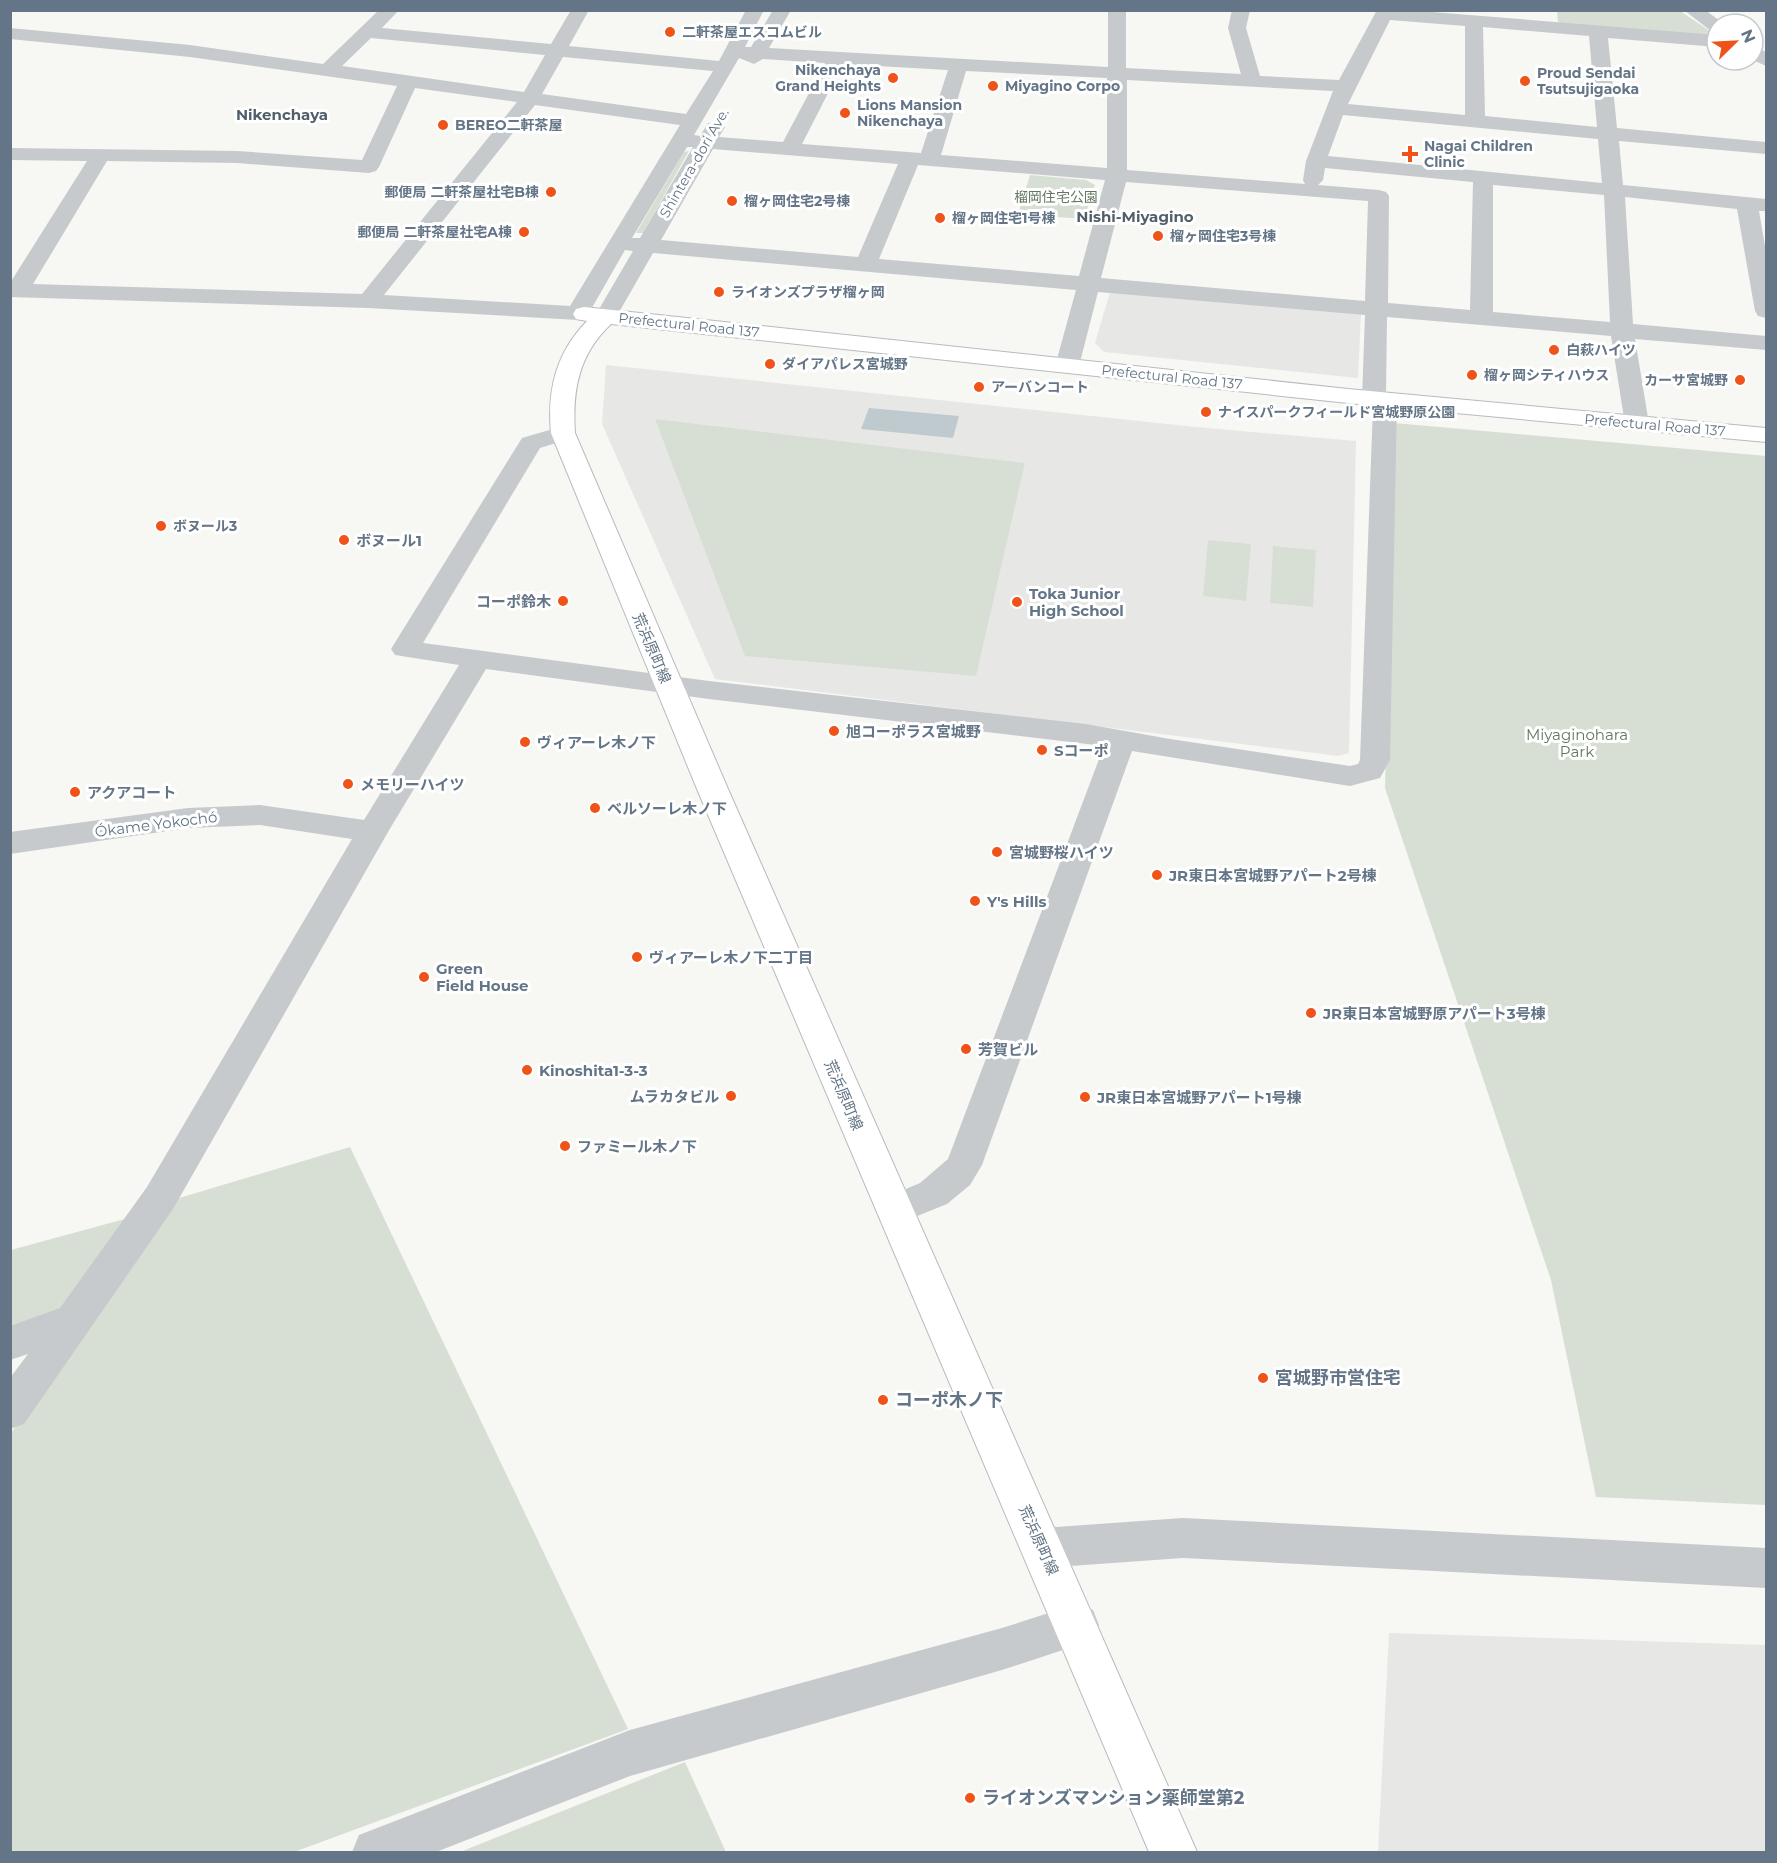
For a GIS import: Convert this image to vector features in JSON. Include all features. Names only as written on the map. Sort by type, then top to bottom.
[{"type":"main road","name":"Prefectural Road 137","points":[[590,320],[1379,399],[1767,435]]},
{"type":"main road","name":"荒浜原町線","points":[[590,320],[564,383],[560,405],[563,433],[667,683],[1077,1624],[1173,1852]]},
{"type":"street","points":[[326,71],[390,10]]},
{"type":"street","points":[[368,301],[531,99],[580,10]]},
{"type":"street","name":"Shintera-dori Ave.","points":[[590,320],[618,243],[730,59],[755,10]]},
{"type":"street","points":[[745,74],[782,10]]},
{"type":"street","points":[[1067,366],[1117,175],[1119,74],[1117,10]]},
{"type":"street","points":[[1241,10],[1237,28],[1252,80]]},
{"type":"street","points":[[1311,191],[1316,161],[1345,86],[1385,12],[1474,21],[1549,19],[1598,32],[1705,40]]},
{"type":"street","points":[[1474,21],[1475,121]]},
{"type":"street","points":[[367,32],[557,50],[730,59],[757,53],[1345,86]]},
{"type":"street","points":[[1598,32],[1613,190],[1622,331],[1637,424]]},
{"type":"street","points":[[10,33],[190,51],[692,121]]},
{"type":"street","points":[[789,149],[837,58]]},
{"type":"street","points":[[866,264],[920,159],[959,64]]},
{"type":"street","points":[[10,154],[237,157],[369,167],[409,81]]},
{"type":"street","name":"Shintera-dori Ave.","points":[[590,320],[646,245],[727,106]]},
{"type":"street","points":[[1338,109],[1767,148]]},
{"type":"street","points":[[392,670],[472,668],[667,683],[1086,733],[1350,776],[1360,775],[1374,766],[1379,399],[1376,310],[1378,196],[681,140]]},
{"type":"street","points":[[14,290],[101,155]]},
{"type":"street","points":[[1316,161],[1757,204],[1767,311]]},
{"type":"street","points":[[1481,318],[1483,178]]},
{"type":"street","points":[[618,243],[1767,343]]},
{"type":"street","points":[[14,290],[368,301],[590,320]]},
{"type":"street","points":[[472,668],[405,650],[531,443],[563,433]]},
{"type":"street","points":[[10,1411],[77,1319],[160,1198],[372,832],[472,668]]},
{"type":"street","points":[[895,1210],[939,1192],[956,1177],[964,1165],[1121,740]]},
{"type":"street","name":"Ókame Yokochó","points":[[10,843],[188,818],[260,815],[372,832]]},
{"type":"street","points":[[10,1343],[77,1319]]},
{"type":"street","points":[[1042,1548],[1184,1538],[1767,1568]]},
{"type":"street","points":[[376,1852],[630,1753],[1002,1649],[1077,1624]]},
{"type":"shaded area","points":[[1111,289],[1361,313],[1358,378],[1104,352],[1095,343]]},
{"type":"shaded area","name":"Toka Junior High School","points":[[606,365],[1196,427],[1356,441],[1349,753],[1338,756],[715,679],[602,424]]},
{"type":"shaded area","points":[[869,408],[959,416],[953,438],[861,429]]},
{"type":"shaded area","points":[[1389,1633],[1766,1645],[1766,1852],[1378,1852]]},
{"type":"green space","points":[[1557,11],[1680,11],[1705,28],[1705,37],[1567,26],[1558,22]]},
{"type":"green space","points":[[689,151],[643,233],[636,233],[684,152]]},
{"type":"green space","name":"榴岡住宅公園","points":[[1030,175],[1086,180],[1095,185],[1084,219],[1018,214]]},
{"type":"green space","points":[[655,419],[1025,463],[976,676],[745,656]]},
{"type":"green space","name":"Miyaginohara Park","points":[[1394,423],[1766,456],[1766,1505],[1596,1497],[1551,1280],[1385,788]]},
{"type":"green space","points":[[1208,540],[1251,544],[1246,601],[1203,596]]},
{"type":"green space","points":[[1273,546],[1316,550],[1313,607],[1270,603]]},
{"type":"green space","points":[[350,1147],[628,1729],[294,1852],[11,1852],[11,1433],[176,1199]]},
{"type":"green space","points":[[132,1217],[65,1308],[11,1328],[11,1250]]},
{"type":"green space","points":[[685,1762],[726,1852],[460,1852]]},
{"type":"place","name":"二軒茶屋エスコムビル","points":[[670,32]]},
{"type":"place","name":"Nikenchaya Grand Heights","points":[[893,78]]},
{"type":"place","name":"Proud Sendai Tsutsujigaoka","points":[[1525,81]]},
{"type":"place","name":"Miyagino Corpo","points":[[993,86]]},
{"type":"place","name":"Lions Mansion Nikenchaya","points":[[845,113]]},
{"type":"place","name":"BEREO二軒茶屋","points":[[443,125]]},
{"type":"place","name":"Nagai Children Clinic","points":[[1410,154]]},
{"type":"place","name":"郵便局 二軒茶屋社宅B棟","points":[[551,192]]},
{"type":"place","name":"榴ヶ岡住宅2号棟","points":[[732,201]]},
{"type":"place","name":"榴ヶ岡住宅1号棟","points":[[940,218]]},
{"type":"place","name":"郵便局 二軒茶屋社宅A棟","points":[[524,232]]},
{"type":"place","name":"榴ヶ岡住宅3号棟","points":[[1158,236]]},
{"type":"place","name":"ライオンズプラザ榴ヶ岡","points":[[719,292]]},
{"type":"place","name":"白萩ハイツ","points":[[1554,350]]},
{"type":"place","name":"ダイアパレス宮城野","points":[[770,364]]},
{"type":"place","name":"榴ヶ岡シティハウス","points":[[1472,375]]},
{"type":"place","name":"カーサ宮城野","points":[[1740,380]]},
{"type":"place","name":"アーバンコート","points":[[979,387]]},
{"type":"place","name":"ナイスパークフィールド宮城野原公園","points":[[1206,412]]},
{"type":"place","name":"ボヌール3","points":[[161,526]]},
{"type":"place","name":"ボヌール1","points":[[344,540]]},
{"type":"place","name":"コーポ鈴木","points":[[563,601]]},
{"type":"place","name":"Toka Junior High School","points":[[1017,602]]},
{"type":"place","name":"旭コーポラス宮城野","points":[[834,731]]},
{"type":"place","name":"ヴィアーレ木ノ下","points":[[525,742]]},
{"type":"place","name":"Sコーポ","points":[[1042,750]]},
{"type":"place","name":"メモリーハイツ","points":[[348,784]]},
{"type":"place","name":"アクアコート","points":[[75,792]]},
{"type":"place","name":"ベルソーレ木ノ下","points":[[595,808]]},
{"type":"place","name":"宮城野桜ハイツ","points":[[997,852]]},
{"type":"place","name":"JR東日本宮城野アパート2号棟","points":[[1157,875]]},
{"type":"place","name":"Y's Hills","points":[[975,901]]},
{"type":"place","name":"ヴィアーレ木ノ下二丁目","points":[[637,957]]},
{"type":"place","name":"Green Field House","points":[[424,977]]},
{"type":"place","name":"JR東日本宮城野原アパート3号棟","points":[[1311,1013]]},
{"type":"place","name":"芳賀ビル","points":[[966,1049]]},
{"type":"place","name":"Kinoshita1-3-3","points":[[527,1070]]},
{"type":"place","name":"ムラカタビル","points":[[731,1096]]},
{"type":"place","name":"JR東日本宮城野アパート1号棟","points":[[1085,1097]]},
{"type":"place","name":"ファミール木ノ下","points":[[565,1146]]},
{"type":"place","name":"宮城野市営住宅","points":[[1263,1378]]},
{"type":"place","name":"コーポ木ノ下","points":[[883,1400]]},
{"type":"place","name":"ライオンズマンション薬師堂第2","points":[[970,1798]]},
{"type":"district","name":"Nikenchaya","points":[[282,114]]},
{"type":"district","name":"Nishi-Miyagino","points":[[1135,216]]}]
